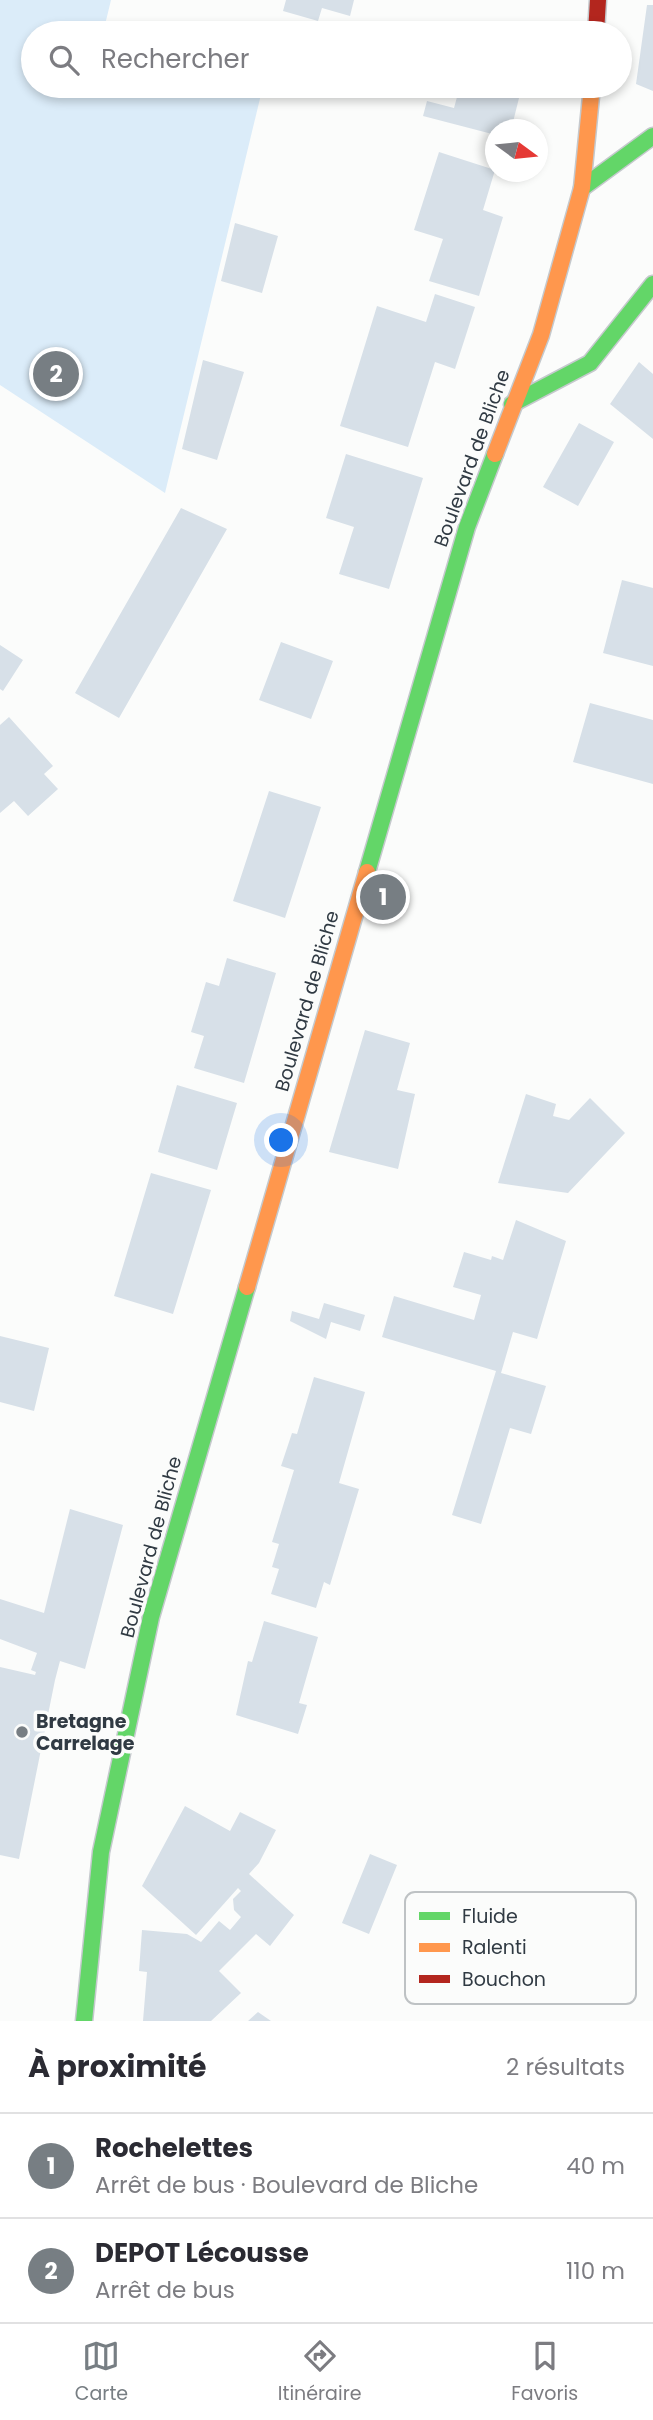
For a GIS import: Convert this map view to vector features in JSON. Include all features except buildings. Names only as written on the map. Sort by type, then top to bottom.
[{"type":"main road","points":[[597,21],[598,0]]},
{"type":"main road","name":"Boulevard de Bliche","points":[[84,2021],[101,1853],[151,1617],[467,527],[512,404],[541,335],[582,188],[591,98]]},
{"type":"main road","points":[[582,188],[653,136]]},
{"type":"main road","points":[[512,404],[590,363],[653,284]]},
{"type":"shaded area","points":[[0,0],[111,0],[106,21],[21,21],[21,98],[260,98],[165,493],[0,385]]},
{"type":"traffic: fast","points":[[582,188],[653,136]]},
{"type":"traffic: fast","points":[[512,404],[590,363],[653,284]]},
{"type":"traffic: fast","points":[[367,872],[467,527],[495,454]]},
{"type":"traffic: fast","points":[[84,2021],[101,1852],[151,1617],[247,1287]]},
{"type":"traffic: slow","points":[[495,454],[541,335],[582,188],[591,98]]},
{"type":"traffic: slow","points":[[247,1287],[367,872]]},
{"type":"traffic: jam","points":[[597,21],[598,0]]},
{"type":"place","name":"DEPOT Lécousse","points":[[56,374]]},
{"type":"place","name":"Rochelettes","points":[[383,897]]},
{"type":"place","name":"Bretagne Carrelage","points":[[22,1732]]}]
